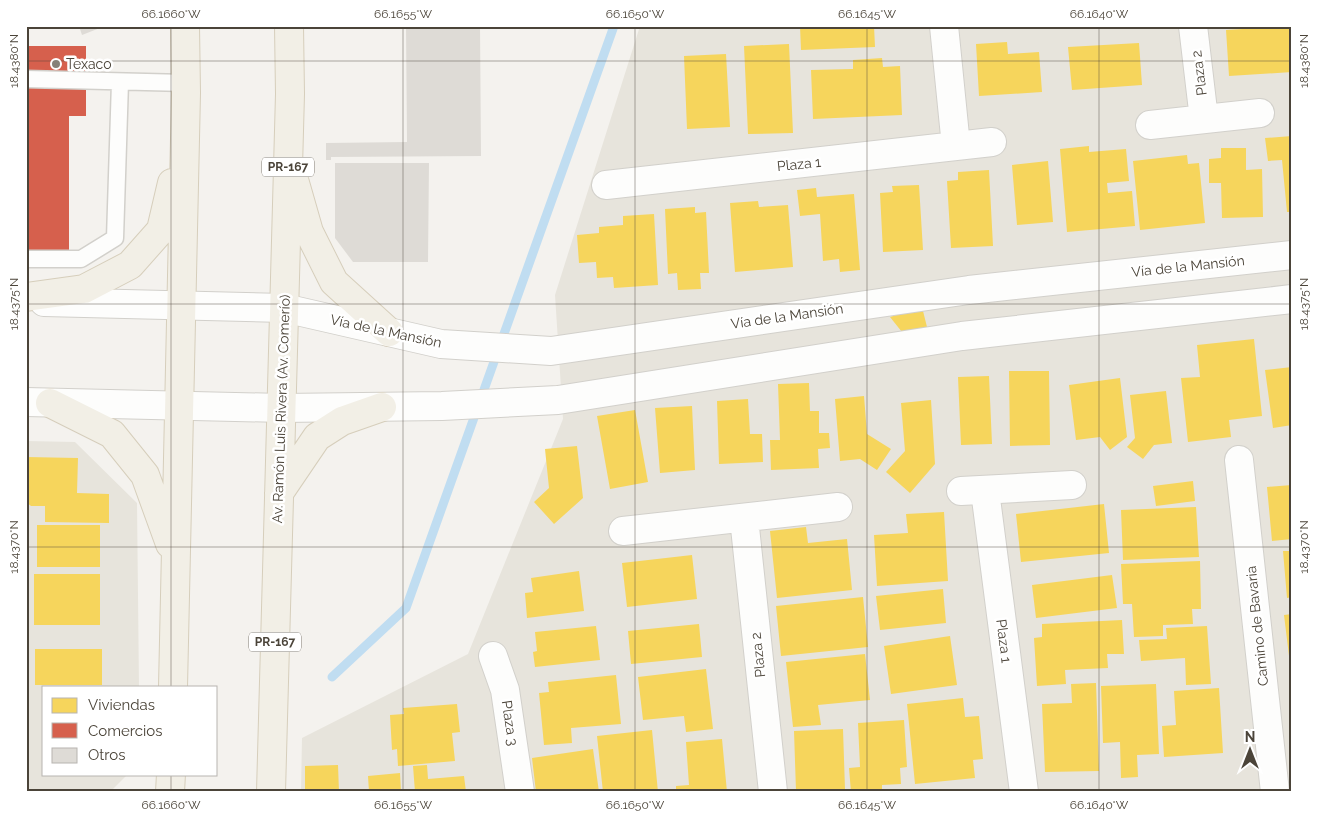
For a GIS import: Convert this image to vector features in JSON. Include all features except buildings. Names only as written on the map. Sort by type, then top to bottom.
[{"type":"main road","points":[[173,686],[186,83],[185,26]]},
{"type":"main road","name":"Av. Ramón Luis Rivera (Av. Comerío)","points":[[271,792],[288,157],[289,26]]},
{"type":"main road","points":[[26,297],[84,288],[130,265],[161,230],[185,128]]},
{"type":"main road","points":[[288,157],[309,232],[334,282],[389,332]]},
{"type":"main road","points":[[38,402],[112,434],[145,475],[175,558]]},
{"type":"main road","points":[[279,493],[317,437],[342,421],[382,407]]},
{"type":"main road","points":[[170,792],[171,776]]},
{"type":"street","points":[[944,26],[956,146]]},
{"type":"street","name":"Plaza 2","points":[[1193,26],[1204,119]]},
{"type":"street","points":[[1150,125],[1260,113]]},
{"type":"street","name":"Plaza 1","points":[[606,185],[992,142]]},
{"type":"street","name":"Vía de la Mansión","points":[[26,302],[284,308],[441,344],[551,351],[969,290],[1292,256]]},
{"type":"street","points":[[38,402],[282,408],[459,406],[558,400],[962,336],[1292,299]]},
{"type":"street","name":"Camino de Bavaria","points":[[1240,460],[1275,792]]},
{"type":"street","name":"Plaza 1","points":[[1024,792],[973,491],[1072,485]]},
{"type":"street","points":[[624,531],[838,507]]},
{"type":"street","name":"Plaza 2","points":[[744,518],[772,792]]},
{"type":"street","name":"Plaza 3","points":[[493,656],[505,690],[520,792]]},
{"type":"lane","points":[[26,79],[186,83]]},
{"type":"lane","points":[[26,259],[81,259],[116,238],[120,82]]},
{"type":"shaded area","points":[[640,26],[1292,26],[1292,792],[301,792],[302,738],[468,654],[563,419],[555,295]]},
{"type":"shaded area","points":[[26,441],[75,442],[137,503],[139,686],[42,686],[42,776],[126,776],[110,792],[26,792]]},
{"type":"waterway","points":[[332,677],[406,608],[614,26]]},
{"type":"place","name":"Texaco","points":[[56,64]]}]
